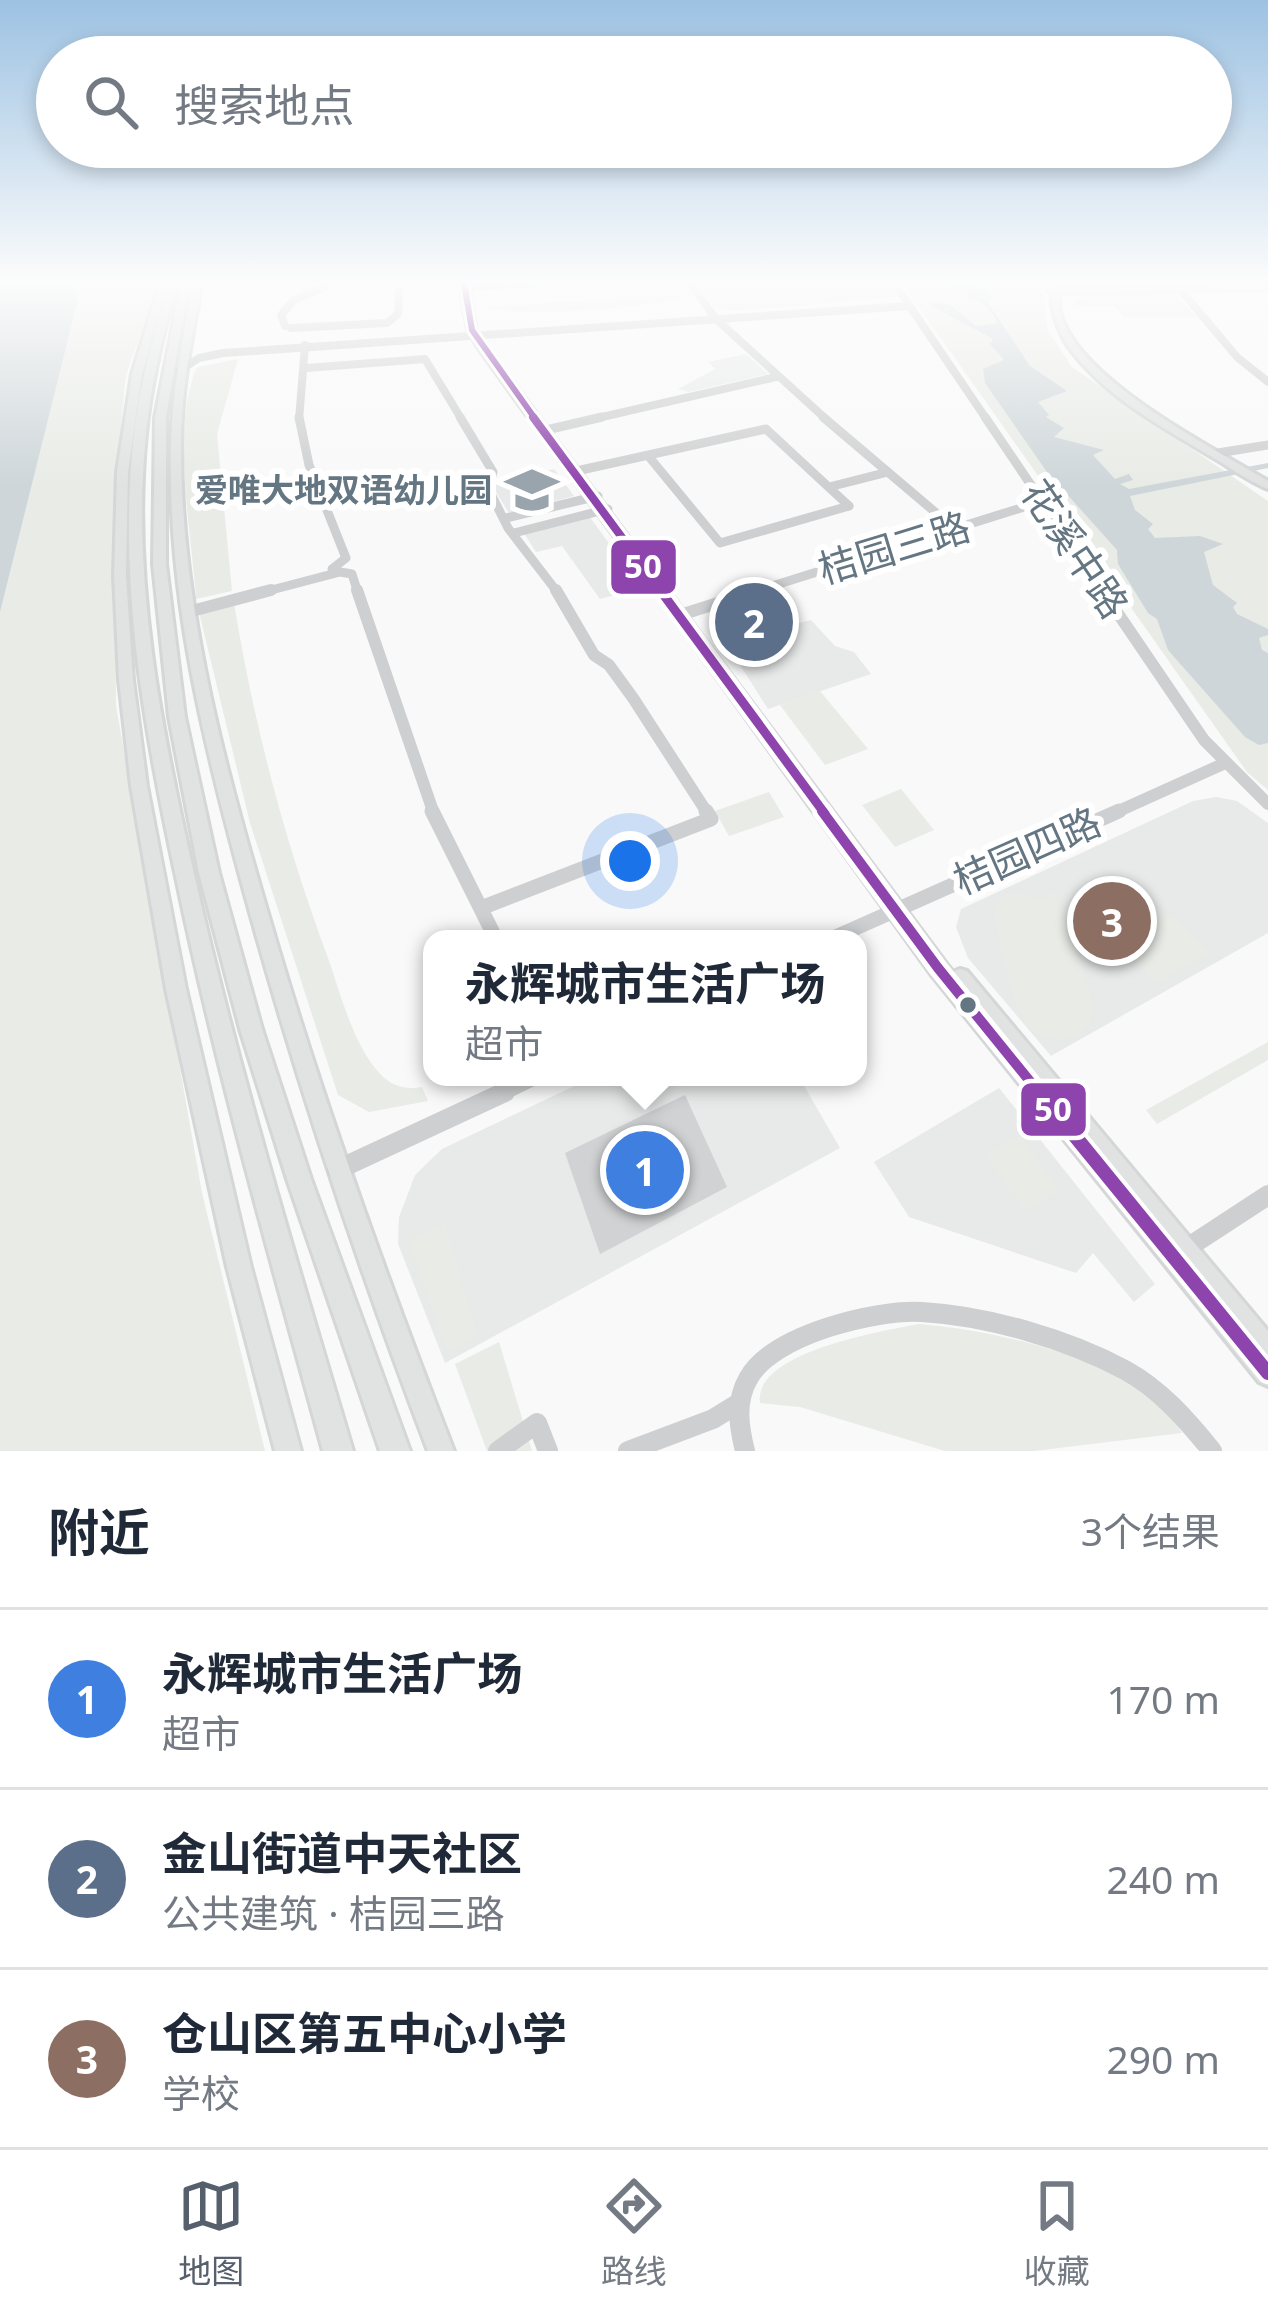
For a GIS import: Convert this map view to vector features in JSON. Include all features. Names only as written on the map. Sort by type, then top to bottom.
[{"type":"highway","points":[[153,351],[137,472],[149,679],[166,795],[224,1050],[338,1451]]},
{"type":"highway","points":[[172,351],[157,426],[164,609],[182,745],[252,1021],[300,1180],[395,1451]]},
{"type":"main road","points":[[143,351],[122,486],[124,638],[143,816],[226,1220],[288,1451]]},
{"type":"main road","points":[[181,351],[174,458],[188,609],[221,780],[336,1171],[440,1451]]},
{"type":"main road","points":[[488,351],[898,908],[1181,1255],[1268,1373]]},
{"type":"main road","points":[[1079,351],[1090,367],[1130,399],[1268,482]]},
{"type":"main road","points":[[1181,1255],[1268,1350]]},
{"type":"street","points":[[178,370],[213,354],[250,351]]},
{"type":"street","points":[[304,351],[301,360],[306,368]]},
{"type":"street","points":[[748,351],[955,529]]},
{"type":"street","name":"花溪中路","points":[[939,351],[1223,764],[1268,804]]},
{"type":"street","points":[[1232,351],[1268,382]]},
{"type":"street","points":[[306,368],[425,359],[494,472],[488,488],[514,533],[547,574],[594,655],[609,664],[633,698],[712,819],[481,908]]},
{"type":"street","points":[[188,609],[338,567],[346,560],[309,466],[297,391],[306,368]]},
{"type":"street","points":[[546,431],[776,377]]},
{"type":"street","points":[[575,471],[766,430],[849,506],[720,543],[650,458]]},
{"type":"street","points":[[1222,452],[1268,445]]},
{"type":"street","points":[[829,487],[908,473]]},
{"type":"street","points":[[907,488],[921,484]]},
{"type":"street","name":"桔园三路","points":[[681,615],[1043,502]]},
{"type":"street","points":[[506,518],[599,503]]},
{"type":"street","points":[[514,533],[599,503]]},
{"type":"street","points":[[188,609],[340,572],[352,574],[427,800],[492,930]]},
{"type":"street","name":"桔园四路","points":[[850,930],[1223,764]]},
{"type":"street","points":[[336,1171],[517,1086]]},
{"type":"street","points":[[1181,1255],[1268,1195]]},
{"type":"street","points":[[745,1451],[739,1403],[751,1373],[777,1352],[862,1320],[923,1312],[997,1328],[1114,1365],[1173,1406],[1213,1451]]},
{"type":"street","points":[[628,1451],[655,1437],[711,1421],[739,1403]]},
{"type":"street","points":[[498,1451],[537,1423],[548,1451]]},
{"type":"shaded area","points":[[0,351],[65,351],[0,612]]},
{"type":"shaded area","points":[[55,351],[135,351],[126,375],[114,499],[116,706],[202,1193],[265,1451],[0,1451],[0,562]]},
{"type":"shaded area","points":[[950,351],[1061,351],[1072,367],[1268,501],[1268,790],[1247,772]]},
{"type":"shaded area","points":[[996,351],[1020,351],[1030,366],[1067,391],[1038,402],[1046,417],[1064,428],[1054,437],[1104,450],[1093,455],[1115,479],[1129,474],[1133,480],[1120,484],[1129,489],[1268,463],[1268,468],[1130,496],[1135,510],[1153,524],[1148,529],[1155,538],[1200,536],[1223,544],[1204,552],[1213,585],[1237,603],[1233,607],[1237,614],[1268,629],[1268,635],[1259,638],[1262,650],[1268,653],[1268,743],[1259,745],[1245,737],[1168,650],[1157,619],[1148,613],[1118,564],[1117,550],[1047,472],[985,383],[983,369],[1004,360]]},
{"type":"shaded area","points":[[746,354],[768,374],[689,392],[678,389],[715,369],[708,362]]},
{"type":"shaded area","points":[[238,359],[217,434],[232,591],[196,599],[184,449],[189,391],[197,367]]},
{"type":"shaded area","name":"爱唯大地双语幼儿园","points":[[554,469],[574,496],[509,513],[491,484]]},
{"type":"shaded area","points":[[589,516],[642,588],[600,599],[562,546],[536,552],[524,533]]},
{"type":"shaded area","points":[[777,595],[799,623],[811,620],[835,646],[854,652],[871,674],[768,709],[712,621],[716,613]]},
{"type":"shaded area","points":[[234,603],[272,783],[347,1015],[380,1074],[402,1087],[422,1087],[428,1101],[369,1112],[338,1095],[250,823],[199,612]]},
{"type":"shaded area","points":[[820,691],[868,749],[825,765],[780,705]]},
{"type":"shaded area","points":[[901,789],[934,830],[895,847],[862,805]]},
{"type":"shaded area","points":[[769,792],[784,817],[729,836],[715,811]]},
{"type":"shaded area","points":[[1216,797],[1237,801],[1268,823],[1268,933],[1051,1056],[968,958],[956,927],[961,909],[1193,801]]},
{"type":"shaded area","points":[[1025,893],[1046,901],[1045,894],[1055,894],[1083,968],[1092,1010],[1090,1022],[1074,1037],[1051,1038],[1030,1027],[1013,994],[993,909],[1006,894]]},
{"type":"shaded area","points":[[1168,912],[1209,953],[1156,984],[1116,940]]},
{"type":"shaded area","points":[[1268,1042],[1268,1060],[1157,1124],[1146,1110]]},
{"type":"shaded area","points":[[574,1086],[804,1086],[840,1148],[445,1363],[398,1244],[399,1217],[415,1175],[442,1149]]},
{"type":"shaded area","points":[[999,1088],[1155,1284],[1134,1302],[1093,1253],[1076,1273],[909,1217],[874,1162]]},
{"type":"shaded area","points":[[1020,1135],[1059,1190],[1025,1212],[986,1156]]},
{"type":"shaded area","points":[[445,1224],[478,1337],[447,1353],[408,1242]]},
{"type":"shaded area","points":[[919,1324],[1025,1342],[1101,1368],[1135,1386],[1182,1433],[1034,1451],[945,1451],[800,1407],[760,1403],[763,1385],[798,1357]]},
{"type":"shaded area","points":[[499,1342],[532,1451],[487,1451],[455,1364]]},
{"type":"building","points":[[685,1095],[727,1187],[600,1254],[565,1153]]},
{"type":"transit line","name":"50","points":[[484,351],[938,968],[1268,1373]]},
{"type":"place","name":"爱唯大地双语幼儿园","points":[[532,490]]},
{"type":"place","name":"金山街道中天社区","points":[[754,622]]},
{"type":"place","name":"仓山区第五中心小学","points":[[1112,921]]},
{"type":"place","name":"永辉城市生活广场","points":[[645,1170]]}]
